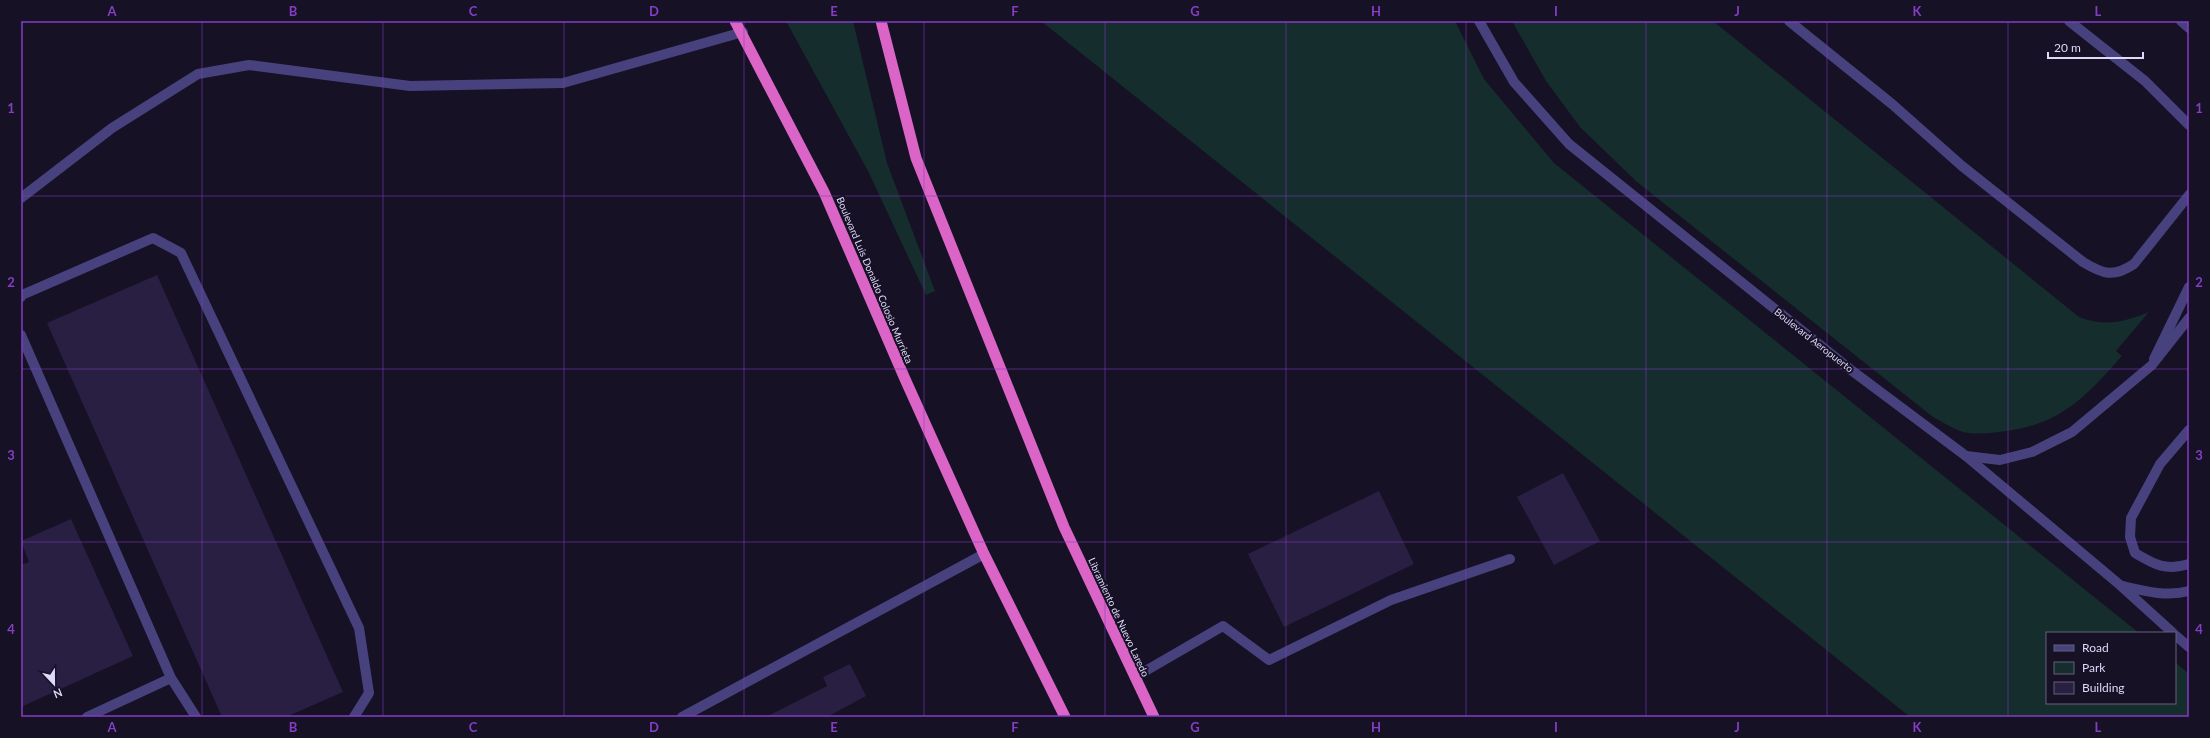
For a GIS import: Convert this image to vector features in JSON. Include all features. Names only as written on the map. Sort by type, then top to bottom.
[{"type":"highway","name":"Boulevard Luis Donaldo Colosio Murrieta","points":[[735,21],[743,32],[824,192],[904,378],[984,554]]},
{"type":"highway","name":"Libramiento de Nuevo Laredo","points":[[881,21],[916,158],[1064,527],[1154,717]]},
{"type":"highway","points":[[984,554],[1065,717]]},
{"type":"street","name":"Boulevard Aeropuerto","points":[[1479,21],[1514,82],[1569,144],[1845,365],[1966,456],[2120,585],[2172,632]]},
{"type":"street","points":[[1789,21],[1892,104],[1962,166],[2083,262],[2098,271],[2110,274],[2123,272],[2134,264],[2189,195]]},
{"type":"street","points":[[2069,21],[2145,81],[2189,125]]},
{"type":"street","points":[[2181,21],[2189,28]]},
{"type":"street","points":[[21,198],[112,128],[198,74],[249,65],[410,86],[564,83],[743,32]]},
{"type":"street","points":[[21,297],[22,295],[153,238],[181,253],[359,628],[369,693],[354,717]]},
{"type":"street","points":[[2152,365],[2189,287]]},
{"type":"street","points":[[1966,456],[2000,460],[2032,452],[2072,432],[2152,365],[2189,318]]},
{"type":"street","points":[[21,335],[171,678],[196,717]]},
{"type":"street","points":[[2189,430],[2160,464],[2131,518],[2130,537],[2136,553],[2157,566],[2177,568],[2189,564]]},
{"type":"street","points":[[682,717],[984,554]]},
{"type":"street","points":[[1135,677],[1223,626],[1269,660],[1391,600],[1510,559]]},
{"type":"street","points":[[2120,585],[2146,592],[2175,594],[2189,591]]},
{"type":"street","name":"Boulevard Aeropuerto","points":[[2176,636],[2189,647]]},
{"type":"street","points":[[87,717],[171,678]]},
{"type":"green space","points":[[786,21],[853,21],[887,163],[935,291],[926,295],[869,173]]},
{"type":"green space","points":[[1041,21],[1455,21],[1484,79],[1554,163],[2138,632],[2046,632],[2046,704],[2176,704],[2176,663],[2189,674],[2189,717],[1910,717]]},
{"type":"green space","points":[[1512,21],[1713,21],[2079,317],[2097,322],[2114,322],[2123,321],[2149,312],[2116,351],[2122,356],[2097,384],[2072,406],[2058,415],[2043,422],[2001,432],[1973,433],[1963,432],[1956,429],[1933,417],[1637,182],[1580,127],[1546,81]]},
{"type":"building","points":[[157,275],[343,692],[286,717],[222,717],[47,323]]},
{"type":"building","points":[[1563,473],[1600,541],[1554,565],[1517,497]]},
{"type":"building","points":[[1379,491],[1414,564],[1284,627],[1248,554]]},
{"type":"building","points":[[71,519],[133,656],[21,707],[21,565],[29,562],[21,541]]},
{"type":"building","points":[[850,664],[866,696],[827,717],[766,717],[827,686],[823,677]]}]
